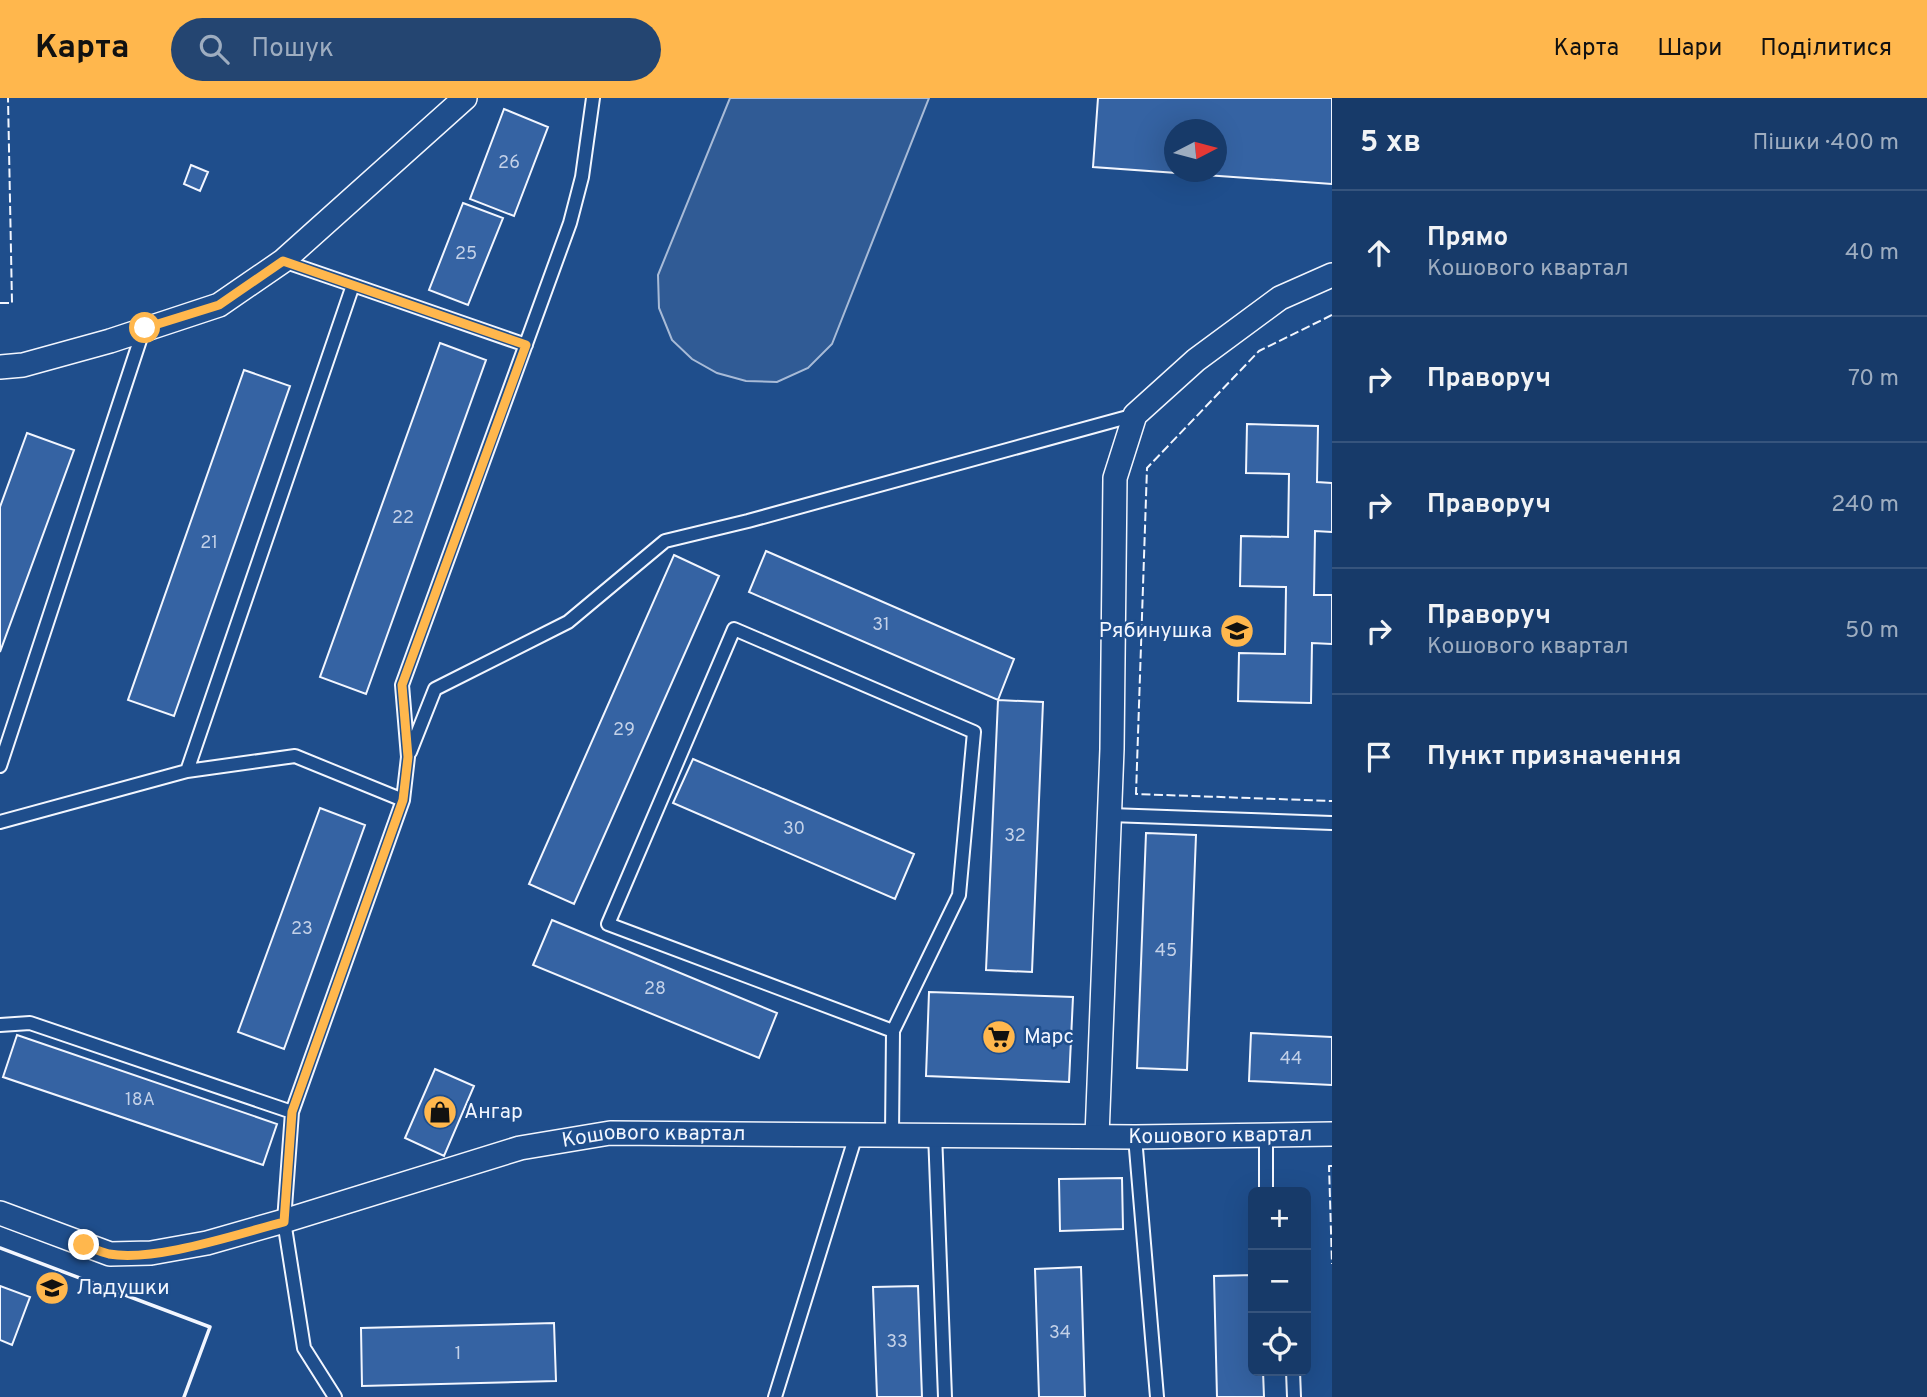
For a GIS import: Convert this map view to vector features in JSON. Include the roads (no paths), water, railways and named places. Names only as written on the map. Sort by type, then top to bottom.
[{"type":"street","points":[[0,367],[23,365],[110,341],[219,305],[283,261],[465,98]]},
{"type":"street","points":[[1097,1136],[1110,815],[1115,478],[1135,415],[1196,360],[1280,298],[1332,275]]},
{"type":"street","name":"Кошового квартал","points":[[0,1213],[110,1254],[151,1253],[195,1245],[284,1222],[520,1148],[610,1133],[935,1133],[1135,1137],[1332,1134]]},
{"type":"lane","points":[[334,1397],[304,1348],[284,1222],[292,1112],[403,800],[408,757],[402,685],[570,223],[582,177],[593,98]]},
{"type":"lane","points":[[283,261],[526,345]]},
{"type":"lane","points":[[187,771],[353,285]]},
{"type":"lane","points":[[0,766],[145,328]]},
{"type":"lane","points":[[408,757],[435,690],[568,622],[665,541],[748,521],[1135,415]]},
{"type":"lane","points":[[892,1134],[893,1031],[959,895],[974,732],[734,629],[608,924],[893,1031]]},
{"type":"lane","points":[[0,822],[187,771],[295,756],[403,800]]},
{"type":"lane","points":[[1110,815],[1332,823]]},
{"type":"lane","points":[[0,1025],[30,1023],[292,1112]]},
{"type":"lane","points":[[935,1133],[945,1397]]},
{"type":"lane","points":[[775,1397],[856,1135]]},
{"type":"lane","points":[[1266,1135],[1266,1187]]},
{"type":"lane","points":[[1135,1137],[1157,1397]]},
{"type":"lane","points":[[1293,1376],[1294,1397]]},
{"type":"place","name":"Рябинушка","points":[[1237,631]]},
{"type":"place","name":"Марс","points":[[999,1037]]},
{"type":"place","name":"Ангар","points":[[440,1112]]},
{"type":"place","name":"Ладушки","points":[[52,1288]]}]
